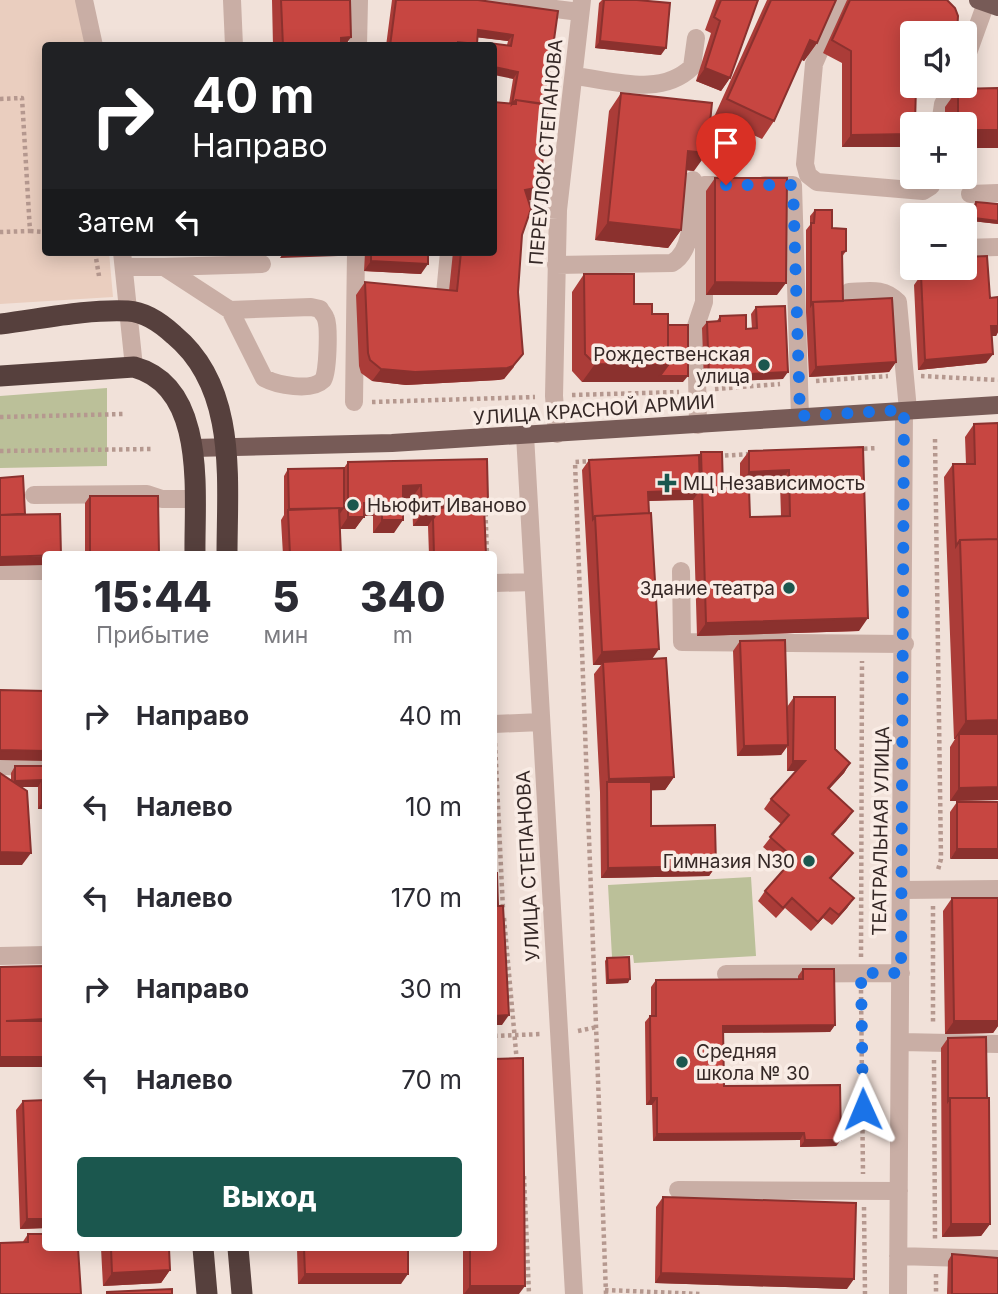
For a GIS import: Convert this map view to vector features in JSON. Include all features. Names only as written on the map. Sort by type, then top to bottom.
[{"type":"highway","points":[[0,324],[130,311],[154,318],[193,354],[215,393],[224,428],[228,551]]},
{"type":"highway","points":[[0,376],[134,367],[148,371],[166,386],[188,424],[193,448],[195,551]]},
{"type":"highway","points":[[203,1251],[207,1294]]},
{"type":"highway","points":[[238,1251],[242,1294]]},
{"type":"main road","name":"УЛИЦА КРАСНОЙ АРМИИ","points":[[193,448],[392,443],[998,405]]},
{"type":"street","points":[[84,0],[93,42]]},
{"type":"street","points":[[232,0],[234,42]]},
{"type":"street","points":[[358,42],[359,0]]},
{"type":"street","points":[[483,0],[581,6]]},
{"type":"street","points":[[842,0],[814,64],[805,164],[808,174],[817,182],[923,191],[927,189]]},
{"type":"street","points":[[977,31],[988,3]]},
{"type":"street","name":"ПЕРЕУЛОК СТЕПАНОВА","points":[[557,434],[554,396],[558,210],[581,6]]},
{"type":"street","points":[[575,76],[659,86],[679,80],[692,67],[696,38]]},
{"type":"street","points":[[556,265],[672,263],[677,260],[687,243],[693,180]]},
{"type":"street","points":[[698,425],[696,326],[704,302],[704,185],[793,185],[800,416]]},
{"type":"street","points":[[970,194],[998,193]]},
{"type":"street","points":[[518,208],[558,210]]},
{"type":"street","points":[[977,247],[998,247]]},
{"type":"street","points":[[354,402],[356,256]]},
{"type":"street","points":[[445,294],[449,256]]},
{"type":"street","points":[[134,367],[124,259],[164,267],[262,264]]},
{"type":"street","points":[[164,267],[230,310],[264,378],[275,384],[312,386],[322,380],[327,371],[326,319],[320,309],[230,310]]},
{"type":"street","name":"ТЕАТРАЛЬНАЯ УЛИЦА","points":[[849,292],[881,290],[890,293],[898,302],[905,375],[898,1294]]},
{"type":"street","name":"УЛИЦА СТЕПАНОВА","points":[[525,435],[574,1294]]},
{"type":"street","points":[[34,495],[147,494],[162,499],[194,499]]},
{"type":"street","points":[[0,571],[42,571]]},
{"type":"street","points":[[681,571],[682,642],[905,644]]},
{"type":"street","points":[[497,583],[533,582]]},
{"type":"street","points":[[497,724],[541,722]]},
{"type":"street","points":[[0,766],[42,767]]},
{"type":"street","points":[[902,890],[998,890]]},
{"type":"street","points":[[0,956],[42,955]]},
{"type":"street","points":[[726,974],[901,973]]},
{"type":"street","points":[[901,1042],[998,1044]]},
{"type":"street","points":[[678,1190],[899,1191]]},
{"type":"street","points":[[898,1256],[998,1259]]},
{"type":"path","points":[[0,99],[22,98],[30,231]]},
{"type":"path","points":[[0,232],[42,232]]},
{"type":"path","points":[[96,256],[99,276]]},
{"type":"path","points":[[354,402],[698,391],[905,375],[998,380]]},
{"type":"path","points":[[0,417],[124,414]]},
{"type":"path","points":[[935,439],[941,859],[933,890],[936,1294]]},
{"type":"path","points":[[844,449],[877,448]]},
{"type":"path","points":[[0,451],[152,449]]},
{"type":"path","points":[[858,449],[858,463]]},
{"type":"path","points":[[710,456],[764,454]]},
{"type":"path","points":[[602,461],[575,462],[606,1292],[701,1294]]},
{"type":"path","points":[[485,492],[487,551]]},
{"type":"path","points":[[862,642],[861,973],[865,1294]]},
{"type":"path","points":[[497,796],[500,868],[519,1072]]},
{"type":"path","points":[[497,1036],[514,1035]]},
{"type":"path","points":[[524,1173],[529,1294]]},
{"type":"green space","points":[[107,388],[107,466],[0,468],[0,396]]},
{"type":"green space","points":[[751,877],[756,956],[634,963],[633,955],[612,957],[608,885]]},
{"type":"shaded area","points":[[0,0],[88,0],[92,42],[42,42],[42,256],[109,256],[113,297],[0,304]]},
{"type":"building","points":[[281,0],[350,0],[351,37],[341,38],[341,42],[283,42]]},
{"type":"building","points":[[396,0],[478,0],[558,11],[545,104],[516,100],[512,104],[518,72],[497,68],[497,44],[511,46],[513,35],[478,30],[477,42],[391,42]]},
{"type":"building","points":[[604,0],[670,3],[666,48],[600,41]]},
{"type":"building","points":[[721,0],[758,0],[730,78],[705,68],[720,21],[714,17]]},
{"type":"building","points":[[771,0],[836,0],[817,43],[810,40],[774,121],[727,99]]},
{"type":"building","points":[[850,0],[947,0],[958,16],[958,21],[900,21],[900,98],[916,98],[915,112],[900,112],[900,134],[851,135],[851,51],[832,40]]},
{"type":"building","points":[[998,88],[998,130],[977,130],[977,112],[958,112],[958,98],[977,98],[977,89]]},
{"type":"building","points":[[621,93],[712,103],[707,153],[688,151],[681,230],[608,222]]},
{"type":"building","points":[[516,100],[548,105],[540,187],[525,190],[531,209],[522,235],[518,292],[523,354],[513,366],[507,368],[415,372],[381,369],[370,360],[368,353],[365,282],[457,291],[461,256],[497,256],[497,102],[516,104]]},
{"type":"building","points":[[715,178],[787,178],[786,283],[715,282]]},
{"type":"building","points":[[976,203],[998,204],[998,221],[977,218]]},
{"type":"building","points":[[815,210],[832,210],[832,228],[846,229],[846,251],[842,252],[843,301],[813,302],[811,305],[811,223],[814,223]]},
{"type":"building","points":[[371,256],[428,256],[428,264],[371,261]]},
{"type":"building","points":[[977,256],[987,256],[990,298],[998,297],[998,326],[991,326],[993,354],[925,360],[921,280],[977,280]]},
{"type":"building","points":[[584,274],[634,274],[634,304],[652,304],[652,314],[668,314],[668,365],[595,364],[585,354]]},
{"type":"building","points":[[892,298],[896,362],[816,367],[813,302]]},
{"type":"building","points":[[785,306],[788,372],[709,376],[707,322],[720,321],[720,316],[746,315],[746,329],[757,328],[756,307]]},
{"type":"building","points":[[668,325],[688,325],[688,376],[660,376],[668,365]]},
{"type":"building","points":[[998,423],[998,539],[960,540],[956,546],[953,464],[975,464],[974,424]]},
{"type":"building","points":[[863,447],[868,618],[706,623],[701,452],[722,452],[723,488],[749,488],[750,517],[790,516],[789,470],[749,472],[749,451]]},
{"type":"building","points":[[699,455],[700,490],[648,492],[649,513],[595,516],[593,519],[589,460]]},
{"type":"building","points":[[487,459],[488,500],[437,502],[437,513],[422,514],[421,485],[403,486],[403,520],[382,520],[382,504],[364,503],[364,517],[348,517],[348,462]]},
{"type":"building","points":[[344,468],[344,508],[289,509],[288,469]]},
{"type":"building","points":[[23,476],[25,514],[0,515],[0,478]]},
{"type":"building","points":[[90,496],[158,496],[159,551],[90,551]]},
{"type":"building","points":[[484,506],[486,551],[434,551],[433,519],[437,508]]},
{"type":"building","points":[[339,508],[341,551],[290,551],[288,510]]},
{"type":"building","points":[[651,513],[659,649],[602,652],[595,516]]},
{"type":"building","points":[[60,514],[61,551],[42,551],[42,556],[0,557],[0,515]]},
{"type":"building","points":[[998,539],[998,720],[966,721],[960,540]]},
{"type":"building","points":[[785,640],[788,745],[744,746],[740,641]]},
{"type":"building","points":[[666,658],[674,777],[609,779],[603,662]]},
{"type":"building","points":[[0,690],[42,691],[42,751],[0,750]]},
{"type":"building","points":[[794,697],[835,697],[835,749],[850,763],[828,788],[853,811],[832,834],[853,853],[830,878],[854,898],[839,915],[830,908],[818,922],[792,898],[783,908],[765,891],[794,858],[770,837],[789,815],[771,799],[805,761],[793,761]]},
{"type":"building","points":[[959,734],[998,734],[998,787],[959,788]]},
{"type":"building","points":[[15,766],[42,766],[42,780],[15,781]]},
{"type":"building","points":[[0,773],[27,791],[31,853],[0,852]]},
{"type":"building","points":[[607,782],[651,782],[651,826],[715,825],[716,866],[608,868]]},
{"type":"building","points":[[957,802],[998,802],[998,849],[957,849]]},
{"type":"building","points":[[952,898],[998,898],[998,1021],[954,1021]]},
{"type":"building","points":[[497,906],[503,906],[509,1015],[497,1016]]},
{"type":"building","points":[[629,957],[630,979],[608,980],[607,958]]},
{"type":"building","points":[[42,966],[42,1019],[6,1021],[42,1021],[42,1057],[0,1057],[0,967]]},
{"type":"building","name":"Средняя школа № 30","points":[[803,969],[834,969],[835,1025],[723,1026],[724,1086],[840,1085],[841,1140],[805,1140],[804,1133],[657,1134],[657,1098],[651,1098],[650,1016],[656,1016],[656,980],[803,979]]},
{"type":"building","points":[[986,1037],[987,1098],[950,1098],[948,1101],[948,1038]]},
{"type":"building","points":[[523,1058],[525,1286],[470,1286],[470,1251],[497,1251],[497,1059]]},
{"type":"building","points":[[950,1098],[989,1098],[990,1224],[951,1224]]},
{"type":"building","points":[[42,1100],[42,1219],[27,1219],[23,1101]]},
{"type":"building","points":[[663,1197],[856,1203],[854,1279],[661,1273]]},
{"type":"building","points":[[28,1234],[42,1234],[42,1251],[78,1251],[81,1294],[0,1294],[0,1243],[28,1242]]},
{"type":"building","points":[[111,1251],[169,1251],[170,1270],[112,1273]]},
{"type":"building","points":[[304,1251],[408,1251],[408,1274],[305,1274]]},
{"type":"building","points":[[952,1254],[998,1258],[998,1294],[952,1294]]},
{"type":"building","points":[[172,1289],[172,1294],[107,1294],[107,1292]]},
{"type":"place","name":"Рождественская улица","points":[[764,365]]},
{"type":"place","name":"МЦ Независимость","points":[[667,483]]},
{"type":"place","name":"Ньюфит Иваново","points":[[353,505]]},
{"type":"place","name":"Здание театра","points":[[789,588]]},
{"type":"place","name":"Гимназия N30","points":[[809,861]]},
{"type":"place","name":"Средняя школа № 30","points":[[682,1062]]},
{"type":"route","points":[[726,185],[793,185],[800,416],[904,410],[905,644],[901,973],[861,973],[863,1109]]}]
